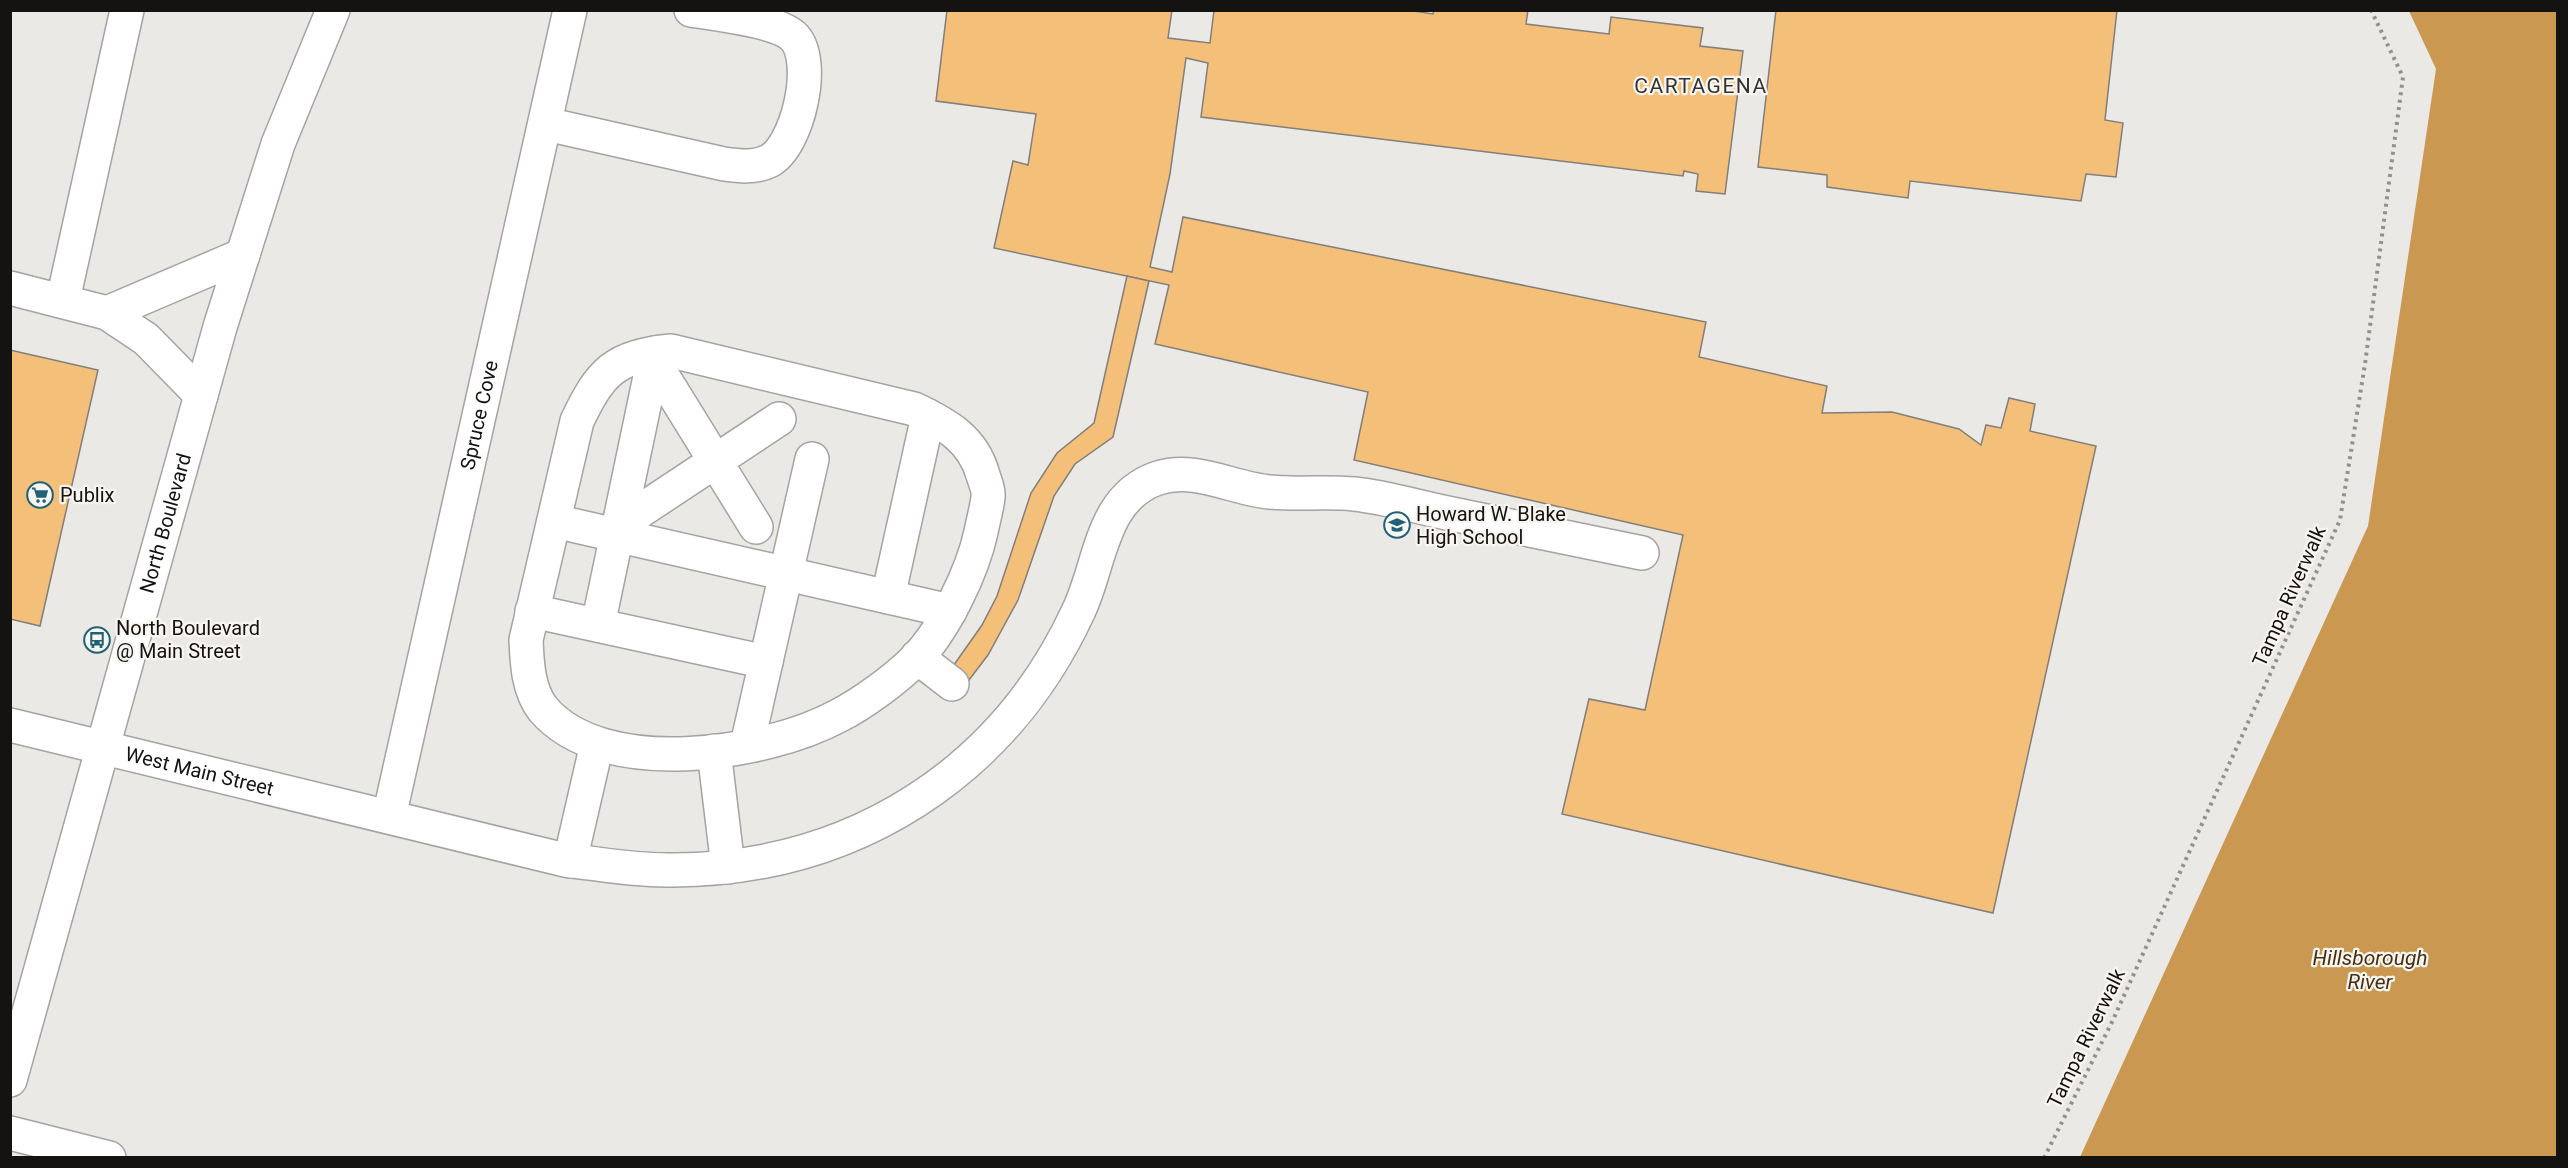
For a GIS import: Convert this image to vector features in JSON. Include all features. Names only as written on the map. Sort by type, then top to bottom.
[{"type":"street","points":[[63,300],[127,10]]},
{"type":"street","name":"North Boulevard","points":[[11,1076],[201,395],[243,255],[278,144],[333,10]]},
{"type":"street","name":"Spruce Cove","points":[[389,817],[570,10]]},
{"type":"street","points":[[546,124],[724,164],[748,167],[770,161],[788,142],[798,113],[804,79],[803,50],[792,35],[765,24],[691,10]]},
{"type":"street","points":[[107,313],[243,255]]},
{"type":"street","points":[[10,288],[107,313],[146,339],[201,395]]},
{"type":"street","points":[[671,351],[914,409],[928,416],[966,440],[982,469],[989,495],[979,541],[950,611],[917,657],[838,717],[779,738],[714,752],[669,755],[597,744],[565,728],[542,708],[528,676],[526,640],[532,610],[577,421],[591,392],[611,369],[640,354],[654,358],[671,351]]},
{"type":"street","points":[[654,358],[756,527]]},
{"type":"street","points":[[598,625],[654,358]]},
{"type":"street","points":[[888,597],[928,416]]},
{"type":"street","points":[[618,530],[779,419]]},
{"type":"street","points":[[747,744],[812,459]]},
{"type":"street","name":"West Main Street","points":[[10,725],[570,861],[621,868],[674,870],[728,867],[806,852],[863,831],[923,798],[956,774],[996,737],[1058,652],[1081,607],[1110,519],[1129,493],[1159,478],[1196,475],[1268,492],[1354,494],[1642,553]]},
{"type":"street","points":[[554,520],[618,530],[786,574],[950,611]]},
{"type":"street","points":[[532,610],[766,662]]},
{"type":"street","points":[[917,657],[952,684]]},
{"type":"street","points":[[570,861],[597,744]]},
{"type":"street","points":[[714,752],[728,867]]},
{"type":"street","points":[[10,1020],[11,1076]]},
{"type":"street","points":[[10,1133],[109,1158]]},
{"type":"path","name":"Tampa Riverwalk","points":[[2044,1158],[2112,1022],[2340,520],[2367,352],[2403,77],[2371,10]]},
{"type":"water","name":"Hillsborough River","points":[[2409,11],[2557,11],[2557,1157],[2080,1157],[2368,526],[2436,69]]},
{"type":"building","points":[[947,10],[1172,10],[1168,38],[1210,43],[1214,10],[1407,10],[1433,14],[1434,10],[1528,10],[1526,24],[1609,34],[1611,17],[1703,28],[1700,46],[1743,51],[1725,194],[1696,191],[1698,174],[1684,171],[1683,176],[1201,117],[1208,63],[1186,58],[1170,174],[1150,267],[1172,272],[1183,217],[1706,322],[1699,357],[1827,386],[1822,413],[1892,412],[1959,429],[1981,445],[1986,425],[2001,428],[2009,398],[2035,404],[2030,431],[2096,446],[1993,913],[1562,814],[1589,699],[1645,710],[1683,535],[1354,460],[1368,392],[1155,344],[1169,285],[994,248],[1013,161],[1028,165],[1036,114],[936,101]]},
{"type":"building","points":[[1776,10],[2117,10],[2105,120],[2123,123],[2116,177],[2086,174],[2081,201],[1910,181],[1908,198],[1827,187],[1827,175],[1758,167]]},
{"type":"building","points":[[1127,276],[1149,281],[1113,437],[1075,464],[1054,496],[1018,600],[988,655],[969,680],[951,669],[982,625],[997,596],[1031,493],[1057,453],[1094,423]]},
{"type":"building","name":"Publix","points":[[10,350],[98,370],[40,626],[10,619]]},
{"type":"place","name":"Publix","points":[[40,495]]},
{"type":"place","name":"Howard W. Blake High School","points":[[1397,525]]},
{"type":"place","name":"North Boulevard @ Main Street","points":[[97,640]]},
{"type":"district","name":"CARTAGENA","points":[[1701,86]]}]
